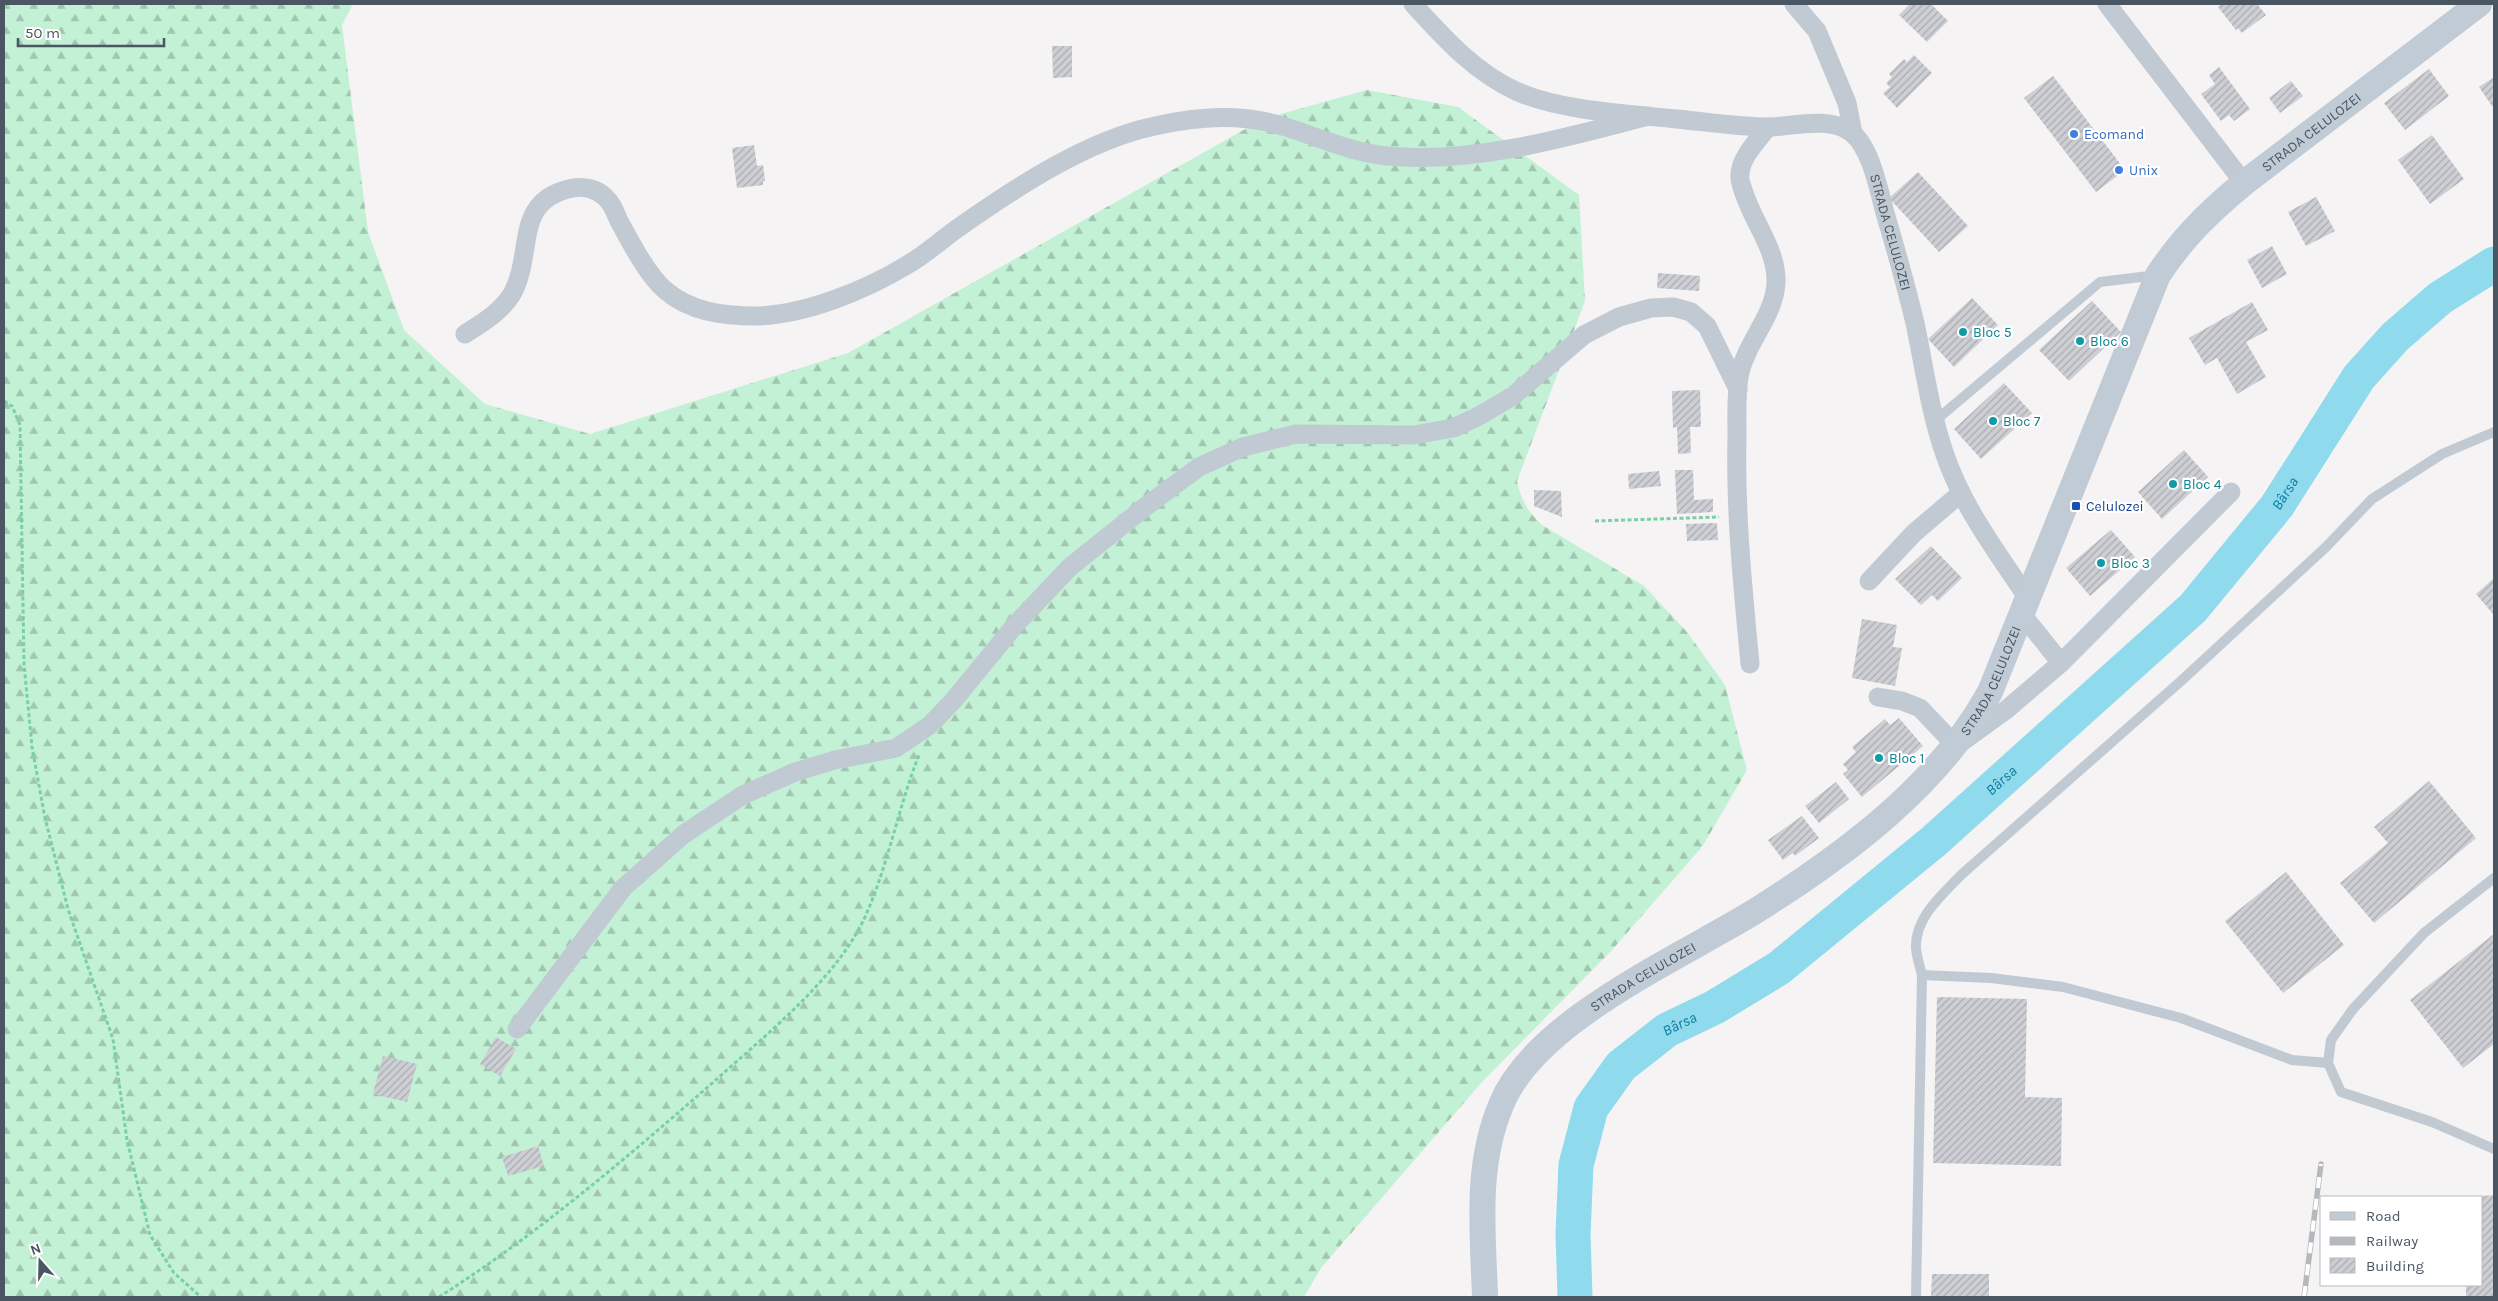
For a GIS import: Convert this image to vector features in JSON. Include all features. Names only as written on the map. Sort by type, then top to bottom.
[{"type":"street","points":[[1413,4],[1444,38],[1481,70],[1516,91],[1541,101],[1648,116],[1768,127],[1838,125],[1853,133]]},
{"type":"street","points":[[1794,4],[1817,30],[1847,104],[1853,133]]},
{"type":"street","points":[[2107,4],[2244,183]]},
{"type":"street","name":"STRADA CELULOZEI","points":[[1485,1297],[1482,1192],[1484,1163],[1490,1133],[1501,1102],[1518,1075],[1543,1046],[1576,1020],[1609,998],[1758,910],[1831,860],[1888,814],[1956,746],[1974,721],[1990,692],[2158,274],[2179,243],[2196,225],[2244,183],[2479,4]]},
{"type":"street","points":[[465,334],[491,318],[512,293],[525,254],[528,225],[537,206],[554,194],[576,187],[595,190],[609,199],[640,256],[661,288],[685,305],[726,315],[761,316],[803,309],[853,293],[908,265],[968,222],[1071,158],[1118,137],[1155,126],[1234,116],[1285,127],[1340,147],[1387,156],[1440,157],[1542,144],[1648,116]]},
{"type":"street","points":[[1750,664],[1737,517],[1738,389],[1742,367],[1751,343],[1774,297],[1776,282],[1772,258],[1747,202],[1740,176],[1745,158],[1768,127]]},
{"type":"street","name":"STRADA CELULOZEI","points":[[1853,133],[1866,152],[1876,182],[1914,321],[1943,449],[1961,493],[2024,605],[2061,663]]},
{"type":"street","points":[[517,1029],[623,888],[684,834],[743,795],[795,772],[835,760],[896,748],[930,725],[953,701],[1016,624],[1070,566],[1199,467],[1243,447],[1296,434],[1414,435],[1453,428],[1478,417],[1513,396],[1584,335],[1619,317],[1652,308],[1672,307],[1691,312],[1707,326],[1738,389]]},
{"type":"street","name":"STRADA CELULOZEI","points":[[1956,746],[2006,710],[2061,663],[2231,492]]},
{"type":"street","points":[[1869,582],[1914,533],[1961,493]]},
{"type":"street","points":[[1878,697],[1902,701],[1920,708],[1956,746]]},
{"type":"lane","points":[[1936,420],[2100,282],[2158,274]]},
{"type":"lane","points":[[1916,1297],[1922,976],[1916,949],[1918,928],[1934,903],[1961,875],[2180,681],[2326,547],[2372,499],[2442,454],[2494,432]]},
{"type":"lane","points":[[2494,878],[2424,933],[2353,1009],[2330,1040],[2328,1063],[2341,1092],[2432,1122],[2494,1149]]},
{"type":"lane","points":[[1922,976],[2001,978],[2063,987],[2181,1018],[2292,1060],[2328,1063]]},
{"type":"path","points":[[4,401],[12,406],[20,425],[24,664],[32,747],[45,818],[68,909],[113,1039],[128,1140],[150,1235],[174,1273],[201,1297]]},
{"type":"path","points":[[1595,521],[1737,517]]},
{"type":"path","points":[[439,1297],[555,1213],[665,1124],[782,1021],[836,964],[865,917],[904,792],[930,725]]},
{"type":"green space","points":[[4,4],[353,4],[342,25],[368,232],[404,330],[485,404],[590,434],[848,353],[1263,119],[1367,90],[1458,107],[1579,195],[1585,301],[1517,481],[1523,500],[1542,525],[1644,586],[1687,632],[1725,685],[1747,770],[1702,847],[1612,950],[1482,1082],[1321,1268],[1304,1297],[4,1297]]},
{"type":"building","points":[[1910,4],[1931,4],[1948,21],[1927,42],[1899,15]]},
{"type":"building","points":[[2222,4],[2257,4],[2266,15],[2242,33],[2238,28],[2236,30],[2218,7]]},
{"type":"building","points":[[1052,46],[1072,46],[1072,77],[1053,78]]},
{"type":"building","points":[[1914,55],[1932,73],[1897,108],[1883,93],[1890,87],[1886,83],[1892,77],[1889,74],[1904,59],[1907,62]]},
{"type":"building","points":[[2219,67],[2250,109],[2234,121],[2229,115],[2221,121],[2201,94],[2215,84],[2209,75]]},
{"type":"building","points":[[2429,69],[2449,96],[2405,130],[2384,103]]},
{"type":"building","name":"Ecomand","points":[[2053,76],[2125,170],[2096,192],[2024,98]]},
{"type":"building","points":[[2494,77],[2494,109],[2479,87]]},
{"type":"building","points":[[2291,81],[2303,96],[2280,113],[2269,98]]},
{"type":"building","points":[[2432,135],[2464,179],[2430,204],[2398,160]]},
{"type":"building","points":[[754,145],[757,166],[763,165],[765,181],[763,181],[763,185],[737,188],[732,148]]},
{"type":"building","points":[[1918,172],[1968,226],[1939,252],[1889,198]]},
{"type":"building","points":[[2316,197],[2335,231],[2306,246],[2288,212]]},
{"type":"building","points":[[2272,246],[2287,274],[2262,288],[2247,260]]},
{"type":"building","points":[[1658,273],[1700,276],[1699,291],[1657,288]]},
{"type":"building","name":"Bloc 5","points":[[1972,298],[1998,325],[1954,367],[1928,339]]},
{"type":"building","name":"Bloc 6","points":[[2092,301],[2121,332],[2069,381],[2039,350]]},
{"type":"building","points":[[2252,302],[2268,330],[2246,342],[2266,377],[2237,394],[2217,358],[2205,365],[2189,338]]},
{"type":"building","name":"Bloc 7","points":[[2004,383],[2032,413],[1981,459],[1954,429]]},
{"type":"building","points":[[1700,390],[1701,427],[1690,427],[1691,453],[1678,454],[1677,427],[1673,428],[1672,391]]},
{"type":"building","name":"Bloc 4","points":[[2184,450],[2208,477],[2162,519],[2138,492]]},
{"type":"building","points":[[1675,470],[1693,470],[1694,500],[1713,499],[1713,512],[1677,514]]},
{"type":"building","points":[[1659,471],[1661,486],[1629,489],[1628,474]]},
{"type":"building","points":[[1534,490],[1561,491],[1562,517],[1534,506]]},
{"type":"building","points":[[1717,523],[1718,540],[1687,541],[1686,524]]},
{"type":"building","name":"Bloc 3","points":[[2111,530],[2135,557],[2090,596],[2066,568]]},
{"type":"building","points":[[1931,546],[1962,578],[1938,601],[1932,595],[1921,605],[1895,579]]},
{"type":"building","points":[[2494,578],[2494,615],[2476,594]]},
{"type":"building","points":[[1862,619],[1897,625],[1893,647],[1902,648],[1895,686],[1852,678]]},
{"type":"building","name":"Bloc 1","points":[[1899,718],[1923,746],[1862,797],[1843,774],[1848,770],[1843,764],[1856,752],[1852,747],[1885,719],[1890,725]]},
{"type":"building","points":[[2429,781],[2476,838],[2374,923],[2340,883],[2388,843],[2374,827]]},
{"type":"building","points":[[1836,782],[1849,799],[1819,823],[1805,806]]},
{"type":"building","points":[[1802,816],[1819,838],[1795,856],[1793,853],[1783,860],[1768,840]]},
{"type":"building","points":[[2286,872],[2344,945],[2283,993],[2225,921]]},
{"type":"building","points":[[2494,934],[2494,1044],[2463,1068],[2410,1000]]},
{"type":"building","points":[[1937,997],[2027,999],[2025,1097],[2062,1098],[2061,1166],[1933,1163]]},
{"type":"building","points":[[496,1037],[516,1049],[500,1076],[480,1064]]},
{"type":"building","points":[[383,1056],[417,1064],[407,1102],[373,1094]]},
{"type":"building","points":[[538,1146],[544,1166],[508,1176],[502,1157]]},
{"type":"building","points":[[2494,1195],[2494,1297],[2466,1297],[2466,1286],[2483,1286],[2482,1196]]},
{"type":"building","points":[[1932,1274],[1989,1274],[1989,1297],[1931,1297]]},
{"type":"waterway","name":"Bârsa","points":[[1575,1297],[1573,1234],[1576,1165],[1591,1108],[1621,1066],[1667,1030],[1715,1007],[1779,968],[1934,841],[2193,608],[2277,506],[2359,377],[2395,337],[2440,298],[2494,264]]},
{"type":"railway","points":[[2304,1297],[2321,1164]]},
{"type":"place","name":"Ecomand","points":[[2074,134]]},
{"type":"place","name":"Unix","points":[[2119,170]]},
{"type":"place","name":"Bloc 5","points":[[1963,332]]},
{"type":"place","name":"Bloc 6","points":[[2080,341]]},
{"type":"place","name":"Bloc 7","points":[[1993,421]]},
{"type":"place","name":"Bloc 4","points":[[2173,484]]},
{"type":"place","name":"Celulozei","points":[[2076,506]]},
{"type":"place","name":"Bloc 3","points":[[2101,563]]},
{"type":"place","name":"Bloc 1","points":[[1879,758]]}]
